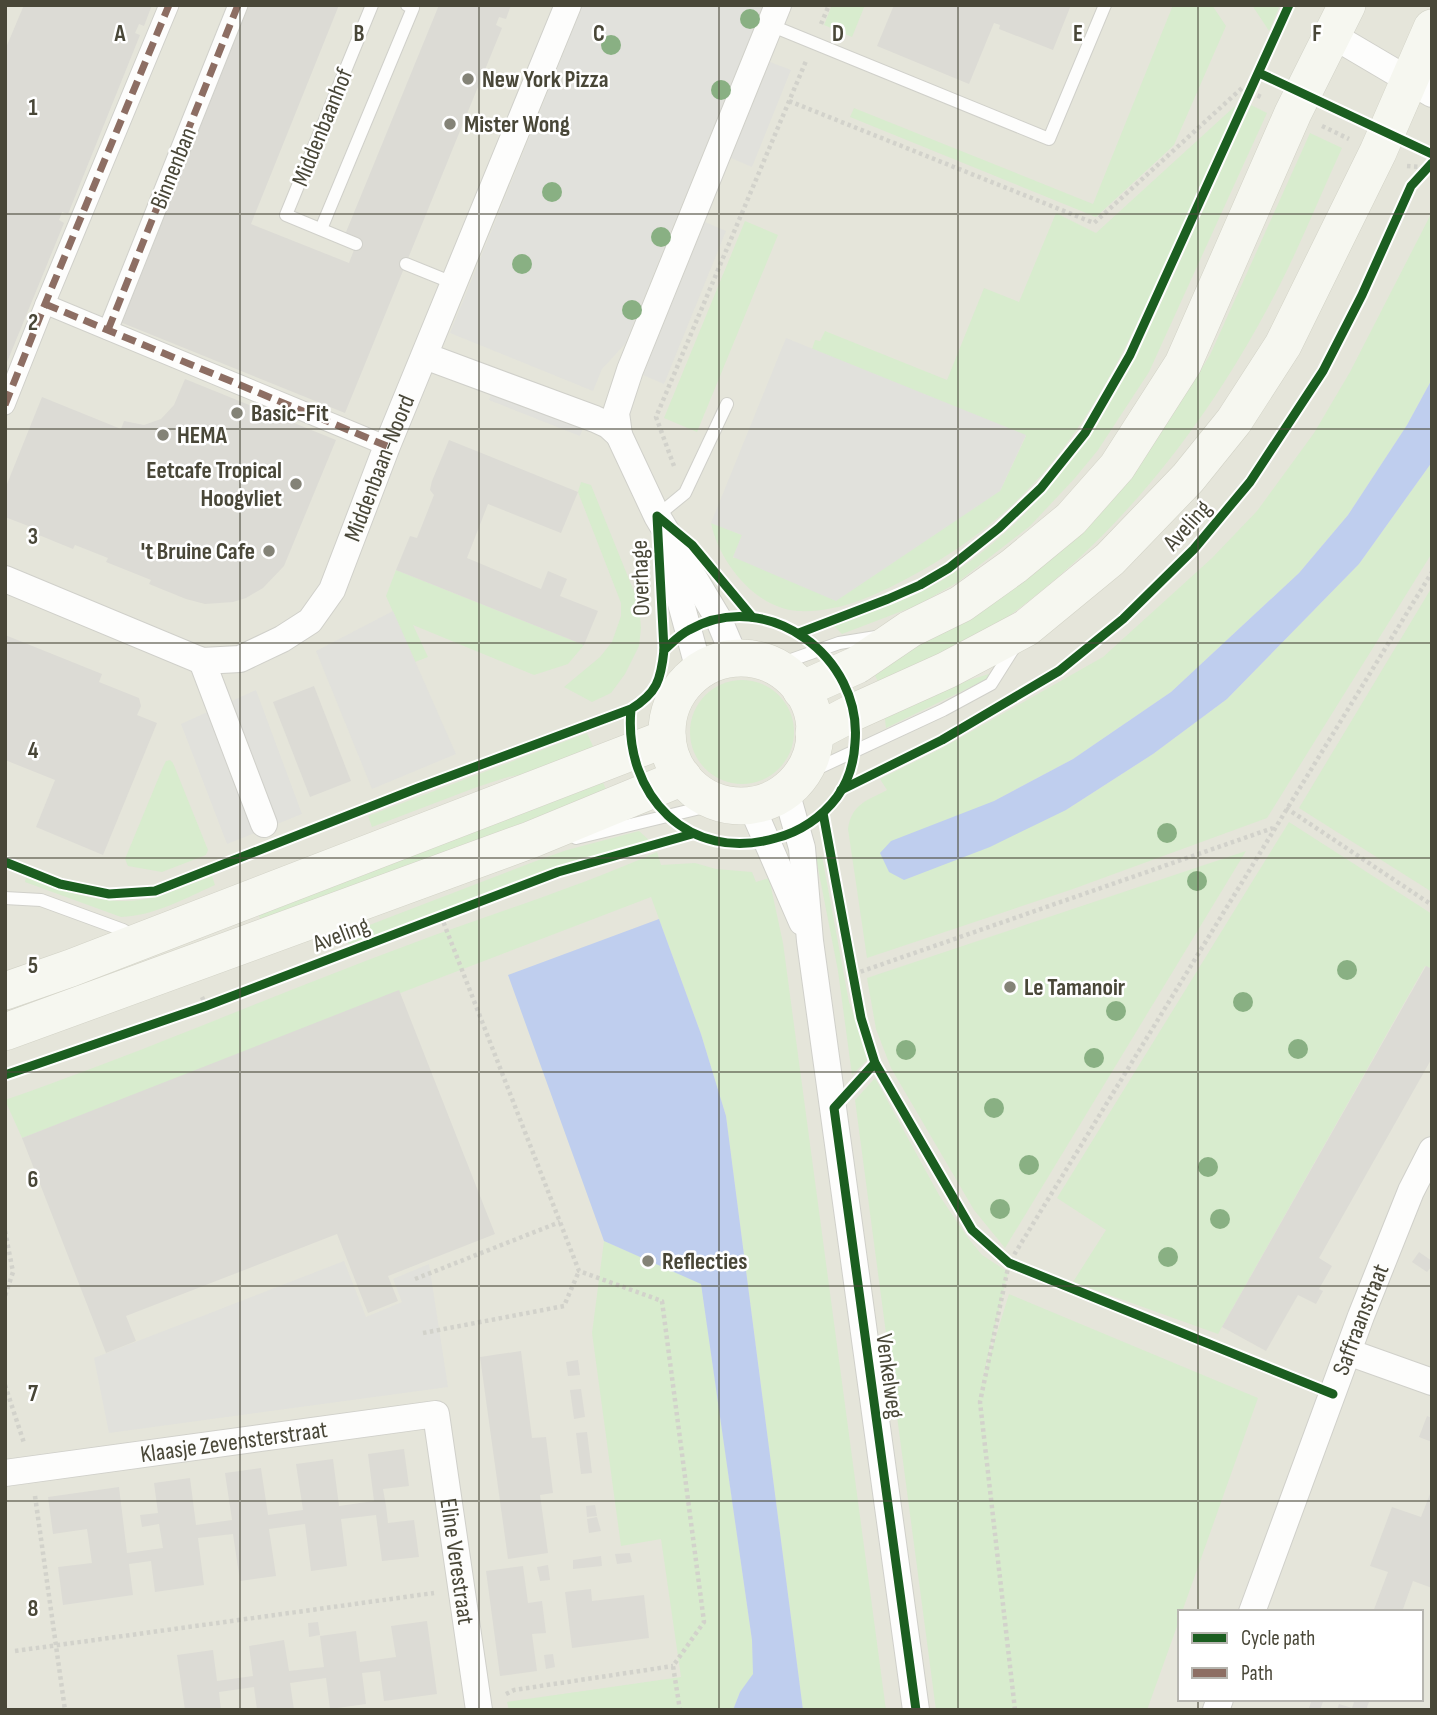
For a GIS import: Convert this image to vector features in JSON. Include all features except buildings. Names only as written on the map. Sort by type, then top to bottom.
[{"type":"main road","points":[[788,678],[856,665],[911,629],[961,604],[1014,566],[1071,519],[1117,467],[1182,364],[1293,113],[1339,20]]},
{"type":"main road","name":"Aveling","points":[[814,733],[947,670],[1026,628],[1110,559],[1188,478],[1234,421],[1283,345],[1424,65]]},
{"type":"main road","points":[[735,658],[755,659],[788,678],[811,710],[814,733],[810,757],[792,784],[763,803],[736,804],[696,790],[682,777],[672,759],[667,738],[668,718],[674,700],[685,684],[699,670],[713,663],[735,658]]},
{"type":"main road","points":[[5,990],[667,738]]},
{"type":"main road","name":"Aveling","points":[[5,1032],[530,840],[682,777]]},
{"type":"street","points":[[5,405],[169,5]]},
{"type":"street","name":"Binnenban","points":[[108,330],[238,5]]},
{"type":"street","name":"Middenbaan-Noord","points":[[5,579],[202,661],[240,659],[282,639],[310,621],[332,590],[387,446],[568,5]]},
{"type":"street","points":[[619,435],[616,413],[630,370],[774,15]]},
{"type":"street","points":[[1339,20],[1424,65]]},
{"type":"street","points":[[45,303],[387,446]]},
{"type":"street","points":[[425,356],[596,419],[619,435]]},
{"type":"street","name":"Overhage","points":[[619,435],[657,516],[711,604],[735,658]]},
{"type":"street","name":"Overhage","points":[[657,516],[699,670]]},
{"type":"street","points":[[202,661],[264,824]]},
{"type":"street","name":"Venkelweg","points":[[792,784],[802,848],[810,941],[916,1710]]},
{"type":"street","name":"Venkelweg","points":[[736,804],[810,941]]},
{"type":"street","name":"Saffraanstraat","points":[[1253,1610],[1348,1352],[1411,1191],[1432,1150]]},
{"type":"street","points":[[1348,1352],[1432,1382]]},
{"type":"street","name":"Klaasje Zevensterstraat","points":[[18,1471],[436,1414]]},
{"type":"street","name":"Eline Verestraat","points":[[436,1414],[479,1709]]},
{"type":"lane","name":"Middenbaanhof","points":[[356,244],[286,215],[372,5]]},
{"type":"lane","name":"Middenbaanhof","points":[[320,229],[413,8],[407,5]]},
{"type":"lane","points":[[774,15],[813,43],[1049,139],[1105,5]]},
{"type":"lane","points":[[406,264],[453,283]]},
{"type":"lane","points":[[657,516],[685,493],[727,404]]},
{"type":"lane","name":"Aveling","points":[[792,784],[991,684],[1026,628]]},
{"type":"lane","name":"Aveling","points":[[530,840],[576,839],[736,804]]},
{"type":"lane","points":[[5,898],[41,900],[123,930],[141,940]]},
{"type":"path","points":[[685,493],[656,417],[829,5]]},
{"type":"path","points":[[789,101],[1094,223],[1242,88],[1252,88],[1293,113],[1408,166],[1429,167]]},
{"type":"path","points":[[1244,105],[1252,88]]},
{"type":"path","points":[[1418,178],[1429,167]]},
{"type":"path","points":[[1015,1710],[980,1402],[1009,1263],[1432,572]]},
{"type":"path","points":[[1286,808],[1432,905]]},
{"type":"path","points":[[854,974],[1274,827]]},
{"type":"path","points":[[428,921],[454,911]]},
{"type":"path","points":[[423,1333],[564,1306],[579,1271],[441,916]]},
{"type":"path","points":[[852,961],[856,985]]},
{"type":"path","points":[[193,1010],[219,1001]]},
{"type":"path","points":[[415,1279],[561,1222]]},
{"type":"path","points":[[5,1231],[13,1272],[5,1296]]},
{"type":"path","points":[[1000,1255],[1009,1263],[1022,1268]]},
{"type":"path","points":[[579,1271],[662,1300],[704,1622],[673,1666],[680,1710]]},
{"type":"path","points":[[5,1385],[18,1471],[56,1645],[65,1710]]},
{"type":"path","points":[[15,1651],[461,1590]]},
{"type":"path","points":[[479,1709],[514,1690],[673,1666]]},
{"type":"shaded area","points":[[5,5],[1432,5],[1432,1710],[5,1710]]},
{"type":"shaded area","points":[[583,5],[763,5],[625,344],[602,369],[593,391],[450,333]]},
{"type":"shaded area","points":[[770,62],[791,70],[752,167],[731,158]]},
{"type":"shaded area","points":[[705,222],[726,231],[664,384],[643,375]]},
{"type":"shaded area","points":[[786,338],[1026,435],[1000,491],[836,601],[733,557],[742,535],[711,523]]},
{"type":"shaded area","points":[[492,392],[583,428],[580,436],[489,400]]},
{"type":"shaded area","points":[[393,611],[456,754],[372,789],[316,651]]},
{"type":"shaded area","points":[[256,690],[302,814],[227,844],[181,724]]},
{"type":"shaded area","points":[[344,1261],[366,1317],[402,1302],[393,1279],[429,1264],[448,1387],[109,1433],[94,1358]]},
{"type":"green space","points":[[832,5],[865,5],[852,37],[824,25]]},
{"type":"green space","points":[[1173,5],[1212,5],[1226,26],[1174,145],[1096,217],[850,117],[854,108],[1093,204]]},
{"type":"green space","points":[[1252,5],[1280,5],[1269,31]]},
{"type":"green space","points":[[1251,105],[1267,113],[1149,372],[1098,450],[1030,526],[958,582],[918,605],[842,634],[834,626],[928,588],[985,550],[1023,516],[1056,479],[1086,439],[1136,353]]},
{"type":"green space","points":[[1235,106],[1157,282],[1106,383],[1078,428],[1045,471],[1007,510],[962,545],[908,578],[869,597],[841,606],[813,611],[783,608],[754,593],[742,581],[722,553],[711,523],[742,535],[733,558],[1000,491],[1026,436],[812,349],[815,340],[820,341],[825,331],[947,380],[984,288],[1019,302],[1056,213],[1096,233]]},
{"type":"green space","points":[[1310,133],[1342,148],[1309,223],[1248,344],[1220,389],[1158,474],[1087,551],[1048,586],[1006,618],[881,688],[871,667],[1140,459],[1170,419],[1210,355]]},
{"type":"green space","points":[[1432,212],[1432,379],[1407,425],[1348,515],[1299,573],[1171,692],[1073,759],[994,801],[1066,810],[1153,754],[1227,699],[1359,564],[1432,462],[1432,553],[1267,818],[1073,889],[867,958],[848,829],[853,813],[867,800],[887,790],[880,779],[944,747],[1103,657],[1212,558],[1257,511],[1314,433],[1350,372]]},
{"type":"green space","points":[[745,221],[778,235],[697,432],[664,418]]},
{"type":"green space","points":[[581,482],[591,485],[639,604],[641,628],[639,646],[625,674],[611,693],[592,702],[564,687],[600,657],[612,642],[621,616],[621,603],[578,492]]},
{"type":"green space","points":[[396,570],[584,645],[568,664],[534,675],[413,625],[428,657],[415,662],[386,596]]},
{"type":"green space","points":[[1432,587],[1432,892],[1299,808]]},
{"type":"green space","points":[[989,674],[987,679],[886,728],[884,711],[926,693]]},
{"type":"green space","points":[[742,680],[762,684],[785,703],[790,712],[794,732],[790,752],[771,775],[762,780],[742,784],[722,780],[699,761],[694,752],[690,732],[694,712],[713,689],[722,684]]},
{"type":"green space","points":[[587,733],[596,753],[561,767],[508,777],[477,787],[372,827],[368,816]]},
{"type":"green space","points":[[170,760],[208,850],[206,855],[162,872],[128,866],[125,859],[163,767],[166,761]]},
{"type":"green space","points":[[600,775],[609,797],[264,930],[256,907]]},
{"type":"green space","points":[[1289,822],[1432,914],[1432,969],[1425,966],[1218,1334],[1073,1282],[1106,1230],[1057,1198]]},
{"type":"green space","points":[[639,831],[650,841],[570,862],[349,945],[346,934],[567,850]]},
{"type":"green space","points":[[1246,851],[1005,1248],[974,1210],[891,1068],[876,1029],[867,978]]},
{"type":"green space","points":[[657,852],[661,865],[695,863],[716,869],[752,872],[756,882],[769,878],[783,943],[886,1710],[803,1710],[726,1116],[701,1034],[651,897],[22,1138],[5,1100]]},
{"type":"green space","points":[[822,856],[849,1002],[869,1058],[852,1075],[838,971],[816,858]]},
{"type":"green space","points":[[212,876],[215,885],[181,901],[158,910],[121,917],[25,882],[26,877],[89,897],[123,901],[155,897]]},
{"type":"green space","points":[[875,1078],[939,1195],[968,1238],[982,1255],[1008,1272],[982,1381],[1009,1294],[1258,1398],[1183,1610],[1178,1610],[1178,1624],[1147,1710],[936,1710],[855,1100]]},
{"type":"green space","points":[[604,1241],[701,1283],[752,1640],[754,1674],[740,1692],[733,1710],[509,1710],[507,1702],[681,1677],[661,1539],[621,1546],[592,1333]]},
{"type":"water","points":[[1432,379],[1432,462],[1359,564],[1227,699],[1153,754],[1066,810],[990,847],[904,880],[889,872],[880,853],[891,841],[994,801],[1073,759],[1171,692],[1299,573],[1348,515],[1407,425]]},
{"type":"water","points":[[659,919],[701,1034],[726,1116],[803,1710],[733,1710],[740,1692],[753,1674],[752,1640],[701,1284],[604,1241],[508,975]]},
{"type":"marked path","points":[[5,405],[169,5]]},
{"type":"marked path","points":[[108,330],[238,5]]},
{"type":"marked path","points":[[45,304],[387,446]]},
{"type":"cycle path","points":[[799,633],[888,599],[949,568],[999,528],[1041,488],[1085,433],[1130,355],[1289,5]]},
{"type":"cycle path","points":[[1259,73],[1432,154]]},
{"type":"cycle path","points":[[841,790],[942,740],[1059,671],[1123,619],[1194,549],[1250,482],[1323,371],[1362,295],[1411,186],[1432,163]]},
{"type":"cycle path","points":[[664,650],[657,516],[692,545],[752,617]]},
{"type":"cycle path","points":[[5,862],[60,884],[109,894],[155,891],[418,788],[631,709],[647,697],[656,685],[664,650],[685,632],[719,619],[749,617],[778,624],[804,638],[827,658],[843,683],[853,712],[855,743],[852,764],[837,797],[825,811],[802,828],[776,838],[744,843],[716,841],[690,831],[668,816],[650,794],[638,769],[631,740],[631,709]]},
{"type":"cycle path","points":[[823,813],[861,1018],[875,1063],[972,1230],[1009,1263],[1333,1394]]},
{"type":"cycle path","points":[[5,1075],[206,1006],[558,872],[692,834]]},
{"type":"cycle path","points":[[875,1063],[834,1108],[916,1710]]},
{"type":"place","name":"New York Pizza","points":[[468,79]]},
{"type":"place","name":"Mister Wong","points":[[450,124]]},
{"type":"place","name":"Basic-Fit","points":[[237,413]]},
{"type":"place","name":"HEMA","points":[[163,435]]},
{"type":"place","name":"Eetcafe Tropical Hoogvliet","points":[[296,484]]},
{"type":"place","name":"'t Bruine Cafe","points":[[269,551]]},
{"type":"place","name":"Le Tamanoir","points":[[1010,987]]},
{"type":"place","name":"Reflecties","points":[[648,1261]]}]
